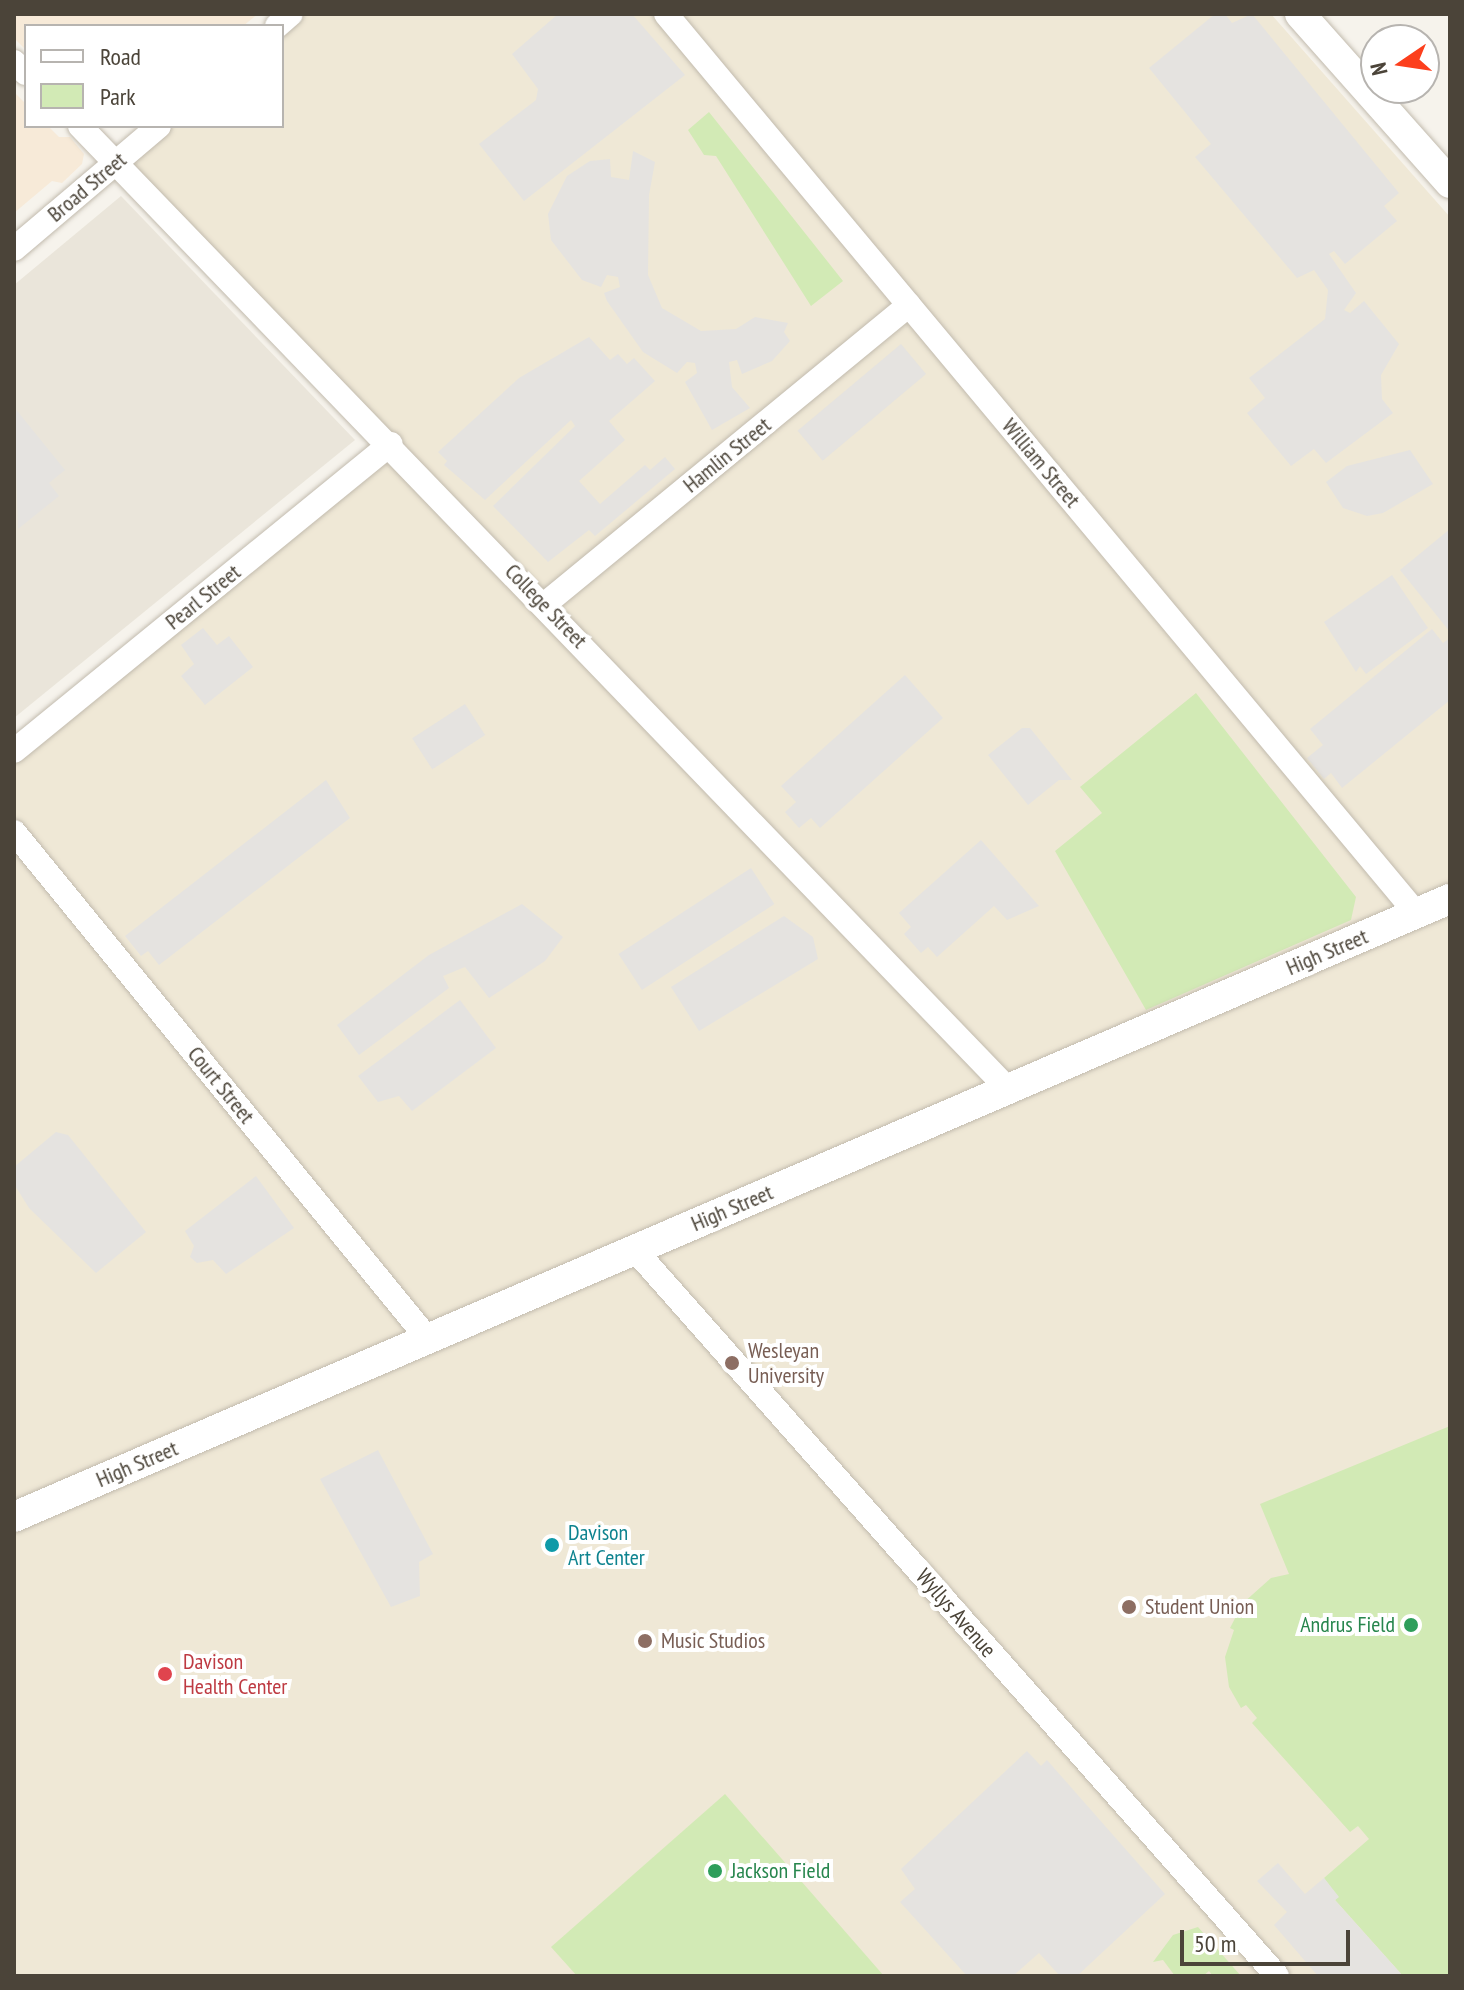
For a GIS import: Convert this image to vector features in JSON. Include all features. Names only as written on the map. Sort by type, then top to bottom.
[{"type":"street","name":"William Street","points":[[666,14],[1416,913]]},
{"type":"street","points":[[1300,14],[1450,183]]},
{"type":"street","name":"College Street","points":[[82,128],[391,444],[1008,1089]]},
{"type":"street","name":"Broad Street","points":[[14,249],[157,128]]},
{"type":"street","name":"Hamlin Street","points":[[545,604],[909,305]]},
{"type":"street","name":"Pearl Street","points":[[14,751],[391,444]]},
{"type":"street","name":"Court Street","points":[[14,832],[428,1339]]},
{"type":"street","name":"High Street","points":[[14,1517],[1450,899]]},
{"type":"street","name":"Wyllys Avenue","points":[[635,1250],[1277,1976]]},
{"type":"shaded area","points":[[14,14],[258,14],[246,24],[24,24],[24,48],[14,38]]},
{"type":"shaded area","name":"Wesleyan University","points":[[298,14],[1271,14],[1450,217],[1450,1976],[14,1976],[14,751],[391,444],[117,162],[159,128],[284,128],[284,25]]},
{"type":"shaded area","points":[[558,14],[632,14],[685,75],[524,201],[479,144],[536,100],[538,89],[512,54]]},
{"type":"shaded area","points":[[1215,14],[1225,14],[1232,23],[1252,14],[1399,193],[1384,206],[1397,221],[1345,264],[1334,251],[1329,254],[1356,293],[1344,310],[1350,313],[1364,301],[1399,344],[1381,375],[1382,399],[1393,413],[1326,463],[1314,449],[1291,466],[1247,413],[1265,398],[1249,378],[1325,319],[1328,290],[1314,270],[1297,278],[1195,157],[1211,144],[1149,68]]},
{"type":"shaded area","points":[[14,92],[24,102],[24,128],[50,128],[59,137],[70,137],[84,154],[82,164],[62,183],[52,181],[14,213]]},
{"type":"shaded area","points":[[633,151],[655,162],[649,195],[648,275],[662,308],[701,331],[736,329],[755,317],[788,323],[784,332],[790,341],[772,361],[742,374],[737,360],[729,362],[732,387],[750,408],[712,430],[685,382],[697,373],[695,363],[687,362],[677,373],[643,352],[604,293],[620,287],[618,277],[607,275],[601,287],[582,280],[551,240],[548,214],[567,176],[590,161],[610,159],[611,177],[629,180]]},
{"type":"shaded area","points":[[121,196],[355,440],[14,718],[14,285]]},
{"type":"shaded area","points":[[589,337],[610,360],[618,354],[627,364],[634,358],[655,381],[609,421],[625,440],[579,481],[600,504],[645,465],[650,470],[665,457],[675,469],[595,536],[589,530],[548,562],[493,506],[575,426],[571,420],[485,500],[444,465],[447,461],[438,452],[519,378]]},
{"type":"shaded area","points":[[901,344],[926,374],[823,461],[798,431]]},
{"type":"shaded area","points":[[14,407],[65,470],[49,483],[59,496],[18,529]]},
{"type":"shaded area","points":[[1410,450],[1433,484],[1383,513],[1367,516],[1343,508],[1326,482],[1347,466]]},
{"type":"shaded area","points":[[1450,529],[1450,632],[1400,570]]},
{"type":"shaded area","points":[[1392,575],[1428,628],[1366,674],[1360,666],[1356,672],[1324,622]]},
{"type":"shaded area","points":[[203,628],[217,645],[229,636],[253,667],[205,705],[181,676],[194,664],[181,645]]},
{"type":"shaded area","points":[[1432,629],[1443,643],[1450,638],[1450,700],[1342,788],[1331,773],[1324,779],[1307,758],[1323,745],[1310,729]]},
{"type":"shaded area","points":[[905,675],[943,718],[820,828],[811,818],[799,828],[785,812],[796,802],[781,786]]},
{"type":"shaded area","points":[[465,704],[485,735],[432,769],[412,738]]},
{"type":"shaded area","points":[[1022,728],[1030,728],[1072,780],[1059,780],[1028,805],[988,755]]},
{"type":"shaded area","points":[[326,780],[350,818],[159,965],[148,951],[141,956],[125,936]]},
{"type":"shaded area","points":[[981,840],[1039,906],[1007,920],[994,906],[937,957],[928,947],[921,953],[904,934],[911,927],[899,913]]},
{"type":"shaded area","points":[[751,868],[774,904],[642,990],[618,954]]},
{"type":"shaded area","points":[[522,904],[563,937],[545,961],[489,998],[465,967],[443,976],[449,988],[359,1055],[337,1025],[429,955]]},
{"type":"shaded area","points":[[784,916],[813,937],[818,959],[699,1031],[671,987]]},
{"type":"shaded area","points":[[460,1000],[496,1048],[412,1111],[399,1096],[378,1102],[358,1076]]},
{"type":"shaded area","points":[[56,1132],[68,1135],[146,1232],[96,1273],[29,1208],[14,1184],[14,1167]]},
{"type":"shaded area","points":[[256,1176],[294,1228],[226,1274],[213,1260],[197,1263],[190,1257],[194,1246],[185,1231]]},
{"type":"shaded area","points":[[378,1450],[433,1554],[419,1562],[420,1596],[391,1607],[320,1479]]},
{"type":"shaded area","points":[[1027,1751],[1041,1766],[1047,1760],[1165,1894],[1077,1976],[1060,1976],[1039,1953],[1013,1976],[967,1976],[900,1902],[915,1889],[901,1869]]},
{"type":"shaded area","points":[[1278,1863],[1305,1894],[1324,1878],[1339,1897],[1335,1900],[1403,1976],[1318,1976],[1274,1925],[1287,1912],[1257,1881]]},
{"type":"green space","points":[[709,112],[843,281],[811,306],[716,156],[704,155],[688,130]]},
{"type":"green space","points":[[1196,693],[1356,897],[1351,920],[1146,1010],[1055,851],[1102,813],[1080,787]]},
{"type":"green space","points":[[1450,1426],[1450,1976],[1403,1976],[1335,1900],[1338,1897],[1324,1878],[1369,1839],[1358,1826],[1350,1832],[1252,1723],[1257,1718],[1246,1705],[1241,1708],[1229,1687],[1225,1657],[1234,1630],[1230,1628],[1243,1603],[1271,1578],[1289,1574],[1260,1504]]},
{"type":"green space","name":"Jackson Field","points":[[725,1794],[884,1976],[577,1976],[551,1947]]},
{"type":"green space","points":[[1198,1927],[1241,1976],[1213,1976],[1209,1971],[1203,1976],[1175,1976],[1163,1960],[1153,1962],[1173,1935]]},
{"type":"place","name":"Wesleyan University","points":[[732,1363]]},
{"type":"place","name":"Davison Art Center","points":[[552,1545]]},
{"type":"place","name":"Student Union","points":[[1129,1607]]},
{"type":"place","name":"Andrus Field","points":[[1411,1625]]},
{"type":"place","name":"Music Studios","points":[[645,1641]]},
{"type":"place","name":"Davison Health Center","points":[[165,1674]]},
{"type":"place","name":"Jackson Field","points":[[715,1871]]}]
